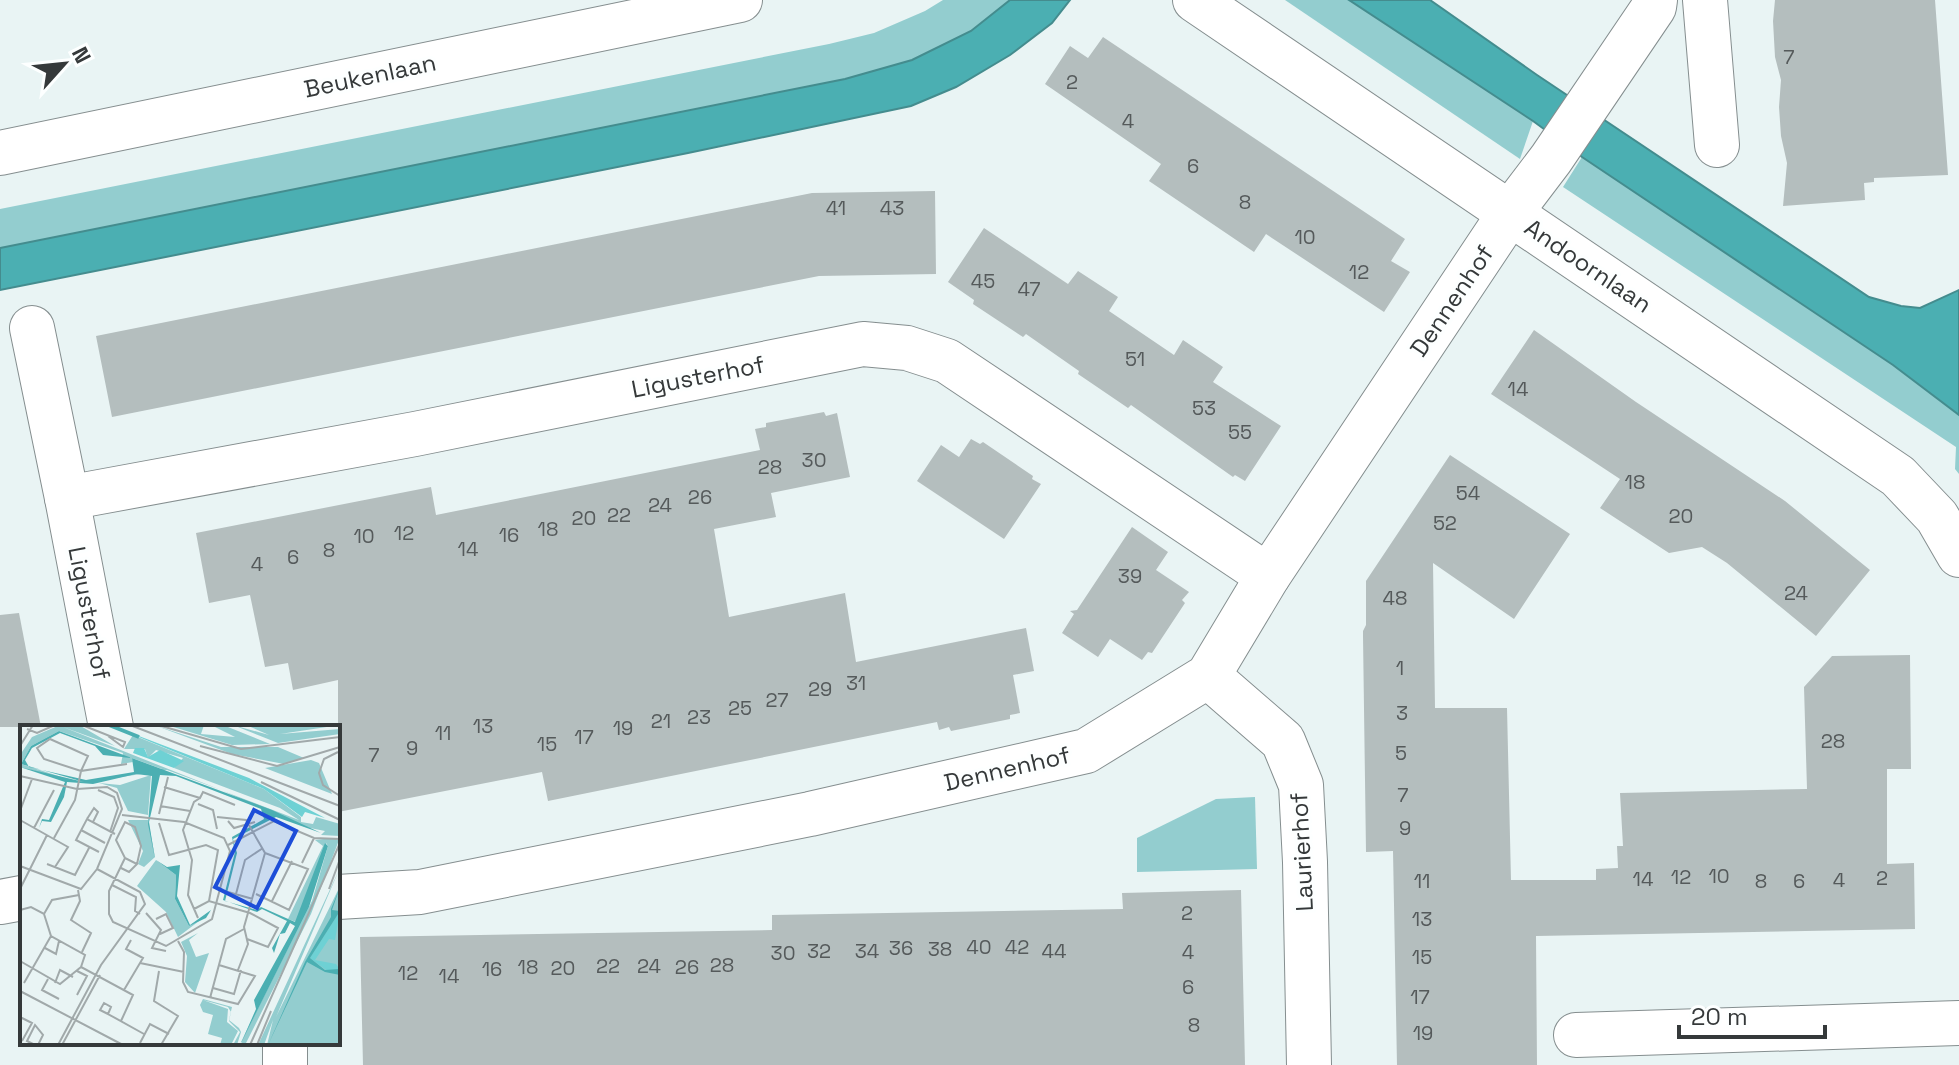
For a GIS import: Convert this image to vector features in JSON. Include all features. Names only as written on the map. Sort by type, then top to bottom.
[{"type":"street","name":"Beukenlaan","points":[[0,153],[740,0]]},
{"type":"street","name":"Andoornlaan","points":[[1195,0],[1898,476],[1937,517],[1959,555]]},
{"type":"street","name":"Dennenhof","points":[[340,897],[436,889],[810,814],[1086,751],[1208,676],[1268,576],[1510,213],[1551,159],[1654,7],[1655,0]]},
{"type":"street","points":[[1705,0],[1717,145]]},
{"type":"street","name":"Ligusterhof","points":[[32,328],[111,725]]},
{"type":"street","name":"Ligusterhof","points":[[67,498],[415,434],[863,344],[907,348],[947,361],[1268,576]]},
{"type":"street","name":"Laurierhof","points":[[1208,676],[1283,741],[1301,785],[1309,1065]]},
{"type":"street","points":[[0,902],[20,898]]},
{"type":"street","points":[[1576,1035],[1959,1023]]},
{"type":"shaded area","points":[[943,0],[1010,0],[971,31],[912,60],[845,79],[0,248],[0,209],[829,44],[874,33]]},
{"type":"shaded area","points":[[1010,0],[1070,0],[1052,23],[1010,55],[956,87],[911,106],[0,290],[0,248],[845,79],[912,60],[971,31]]},
{"type":"shaded area","points":[[1285,0],[1349,0],[1533,121],[1520,159]]},
{"type":"shaded area","points":[[1349,0],[1430,0],[1869,297],[1920,308],[1959,290],[1959,415],[1893,365]]},
{"type":"shaded area","points":[[1582,157],[1893,365],[1959,415],[1959,474],[1955,469],[1956,447],[1563,187]]},
{"type":"shaded area","points":[[1255,797],[1257,869],[1137,872],[1137,838],[1216,799]]},
{"type":"building","points":[[1775,0],[1935,0],[1948,175],[1874,178],[1874,182],[1864,183],[1865,200],[1783,206],[1787,163],[1781,136],[1781,80],[1775,57]]},
{"type":"building","points":[[1103,37],[1405,239],[1391,261],[1410,272],[1384,312],[1266,234],[1254,252],[1149,181],[1161,164],[1045,84],[1070,46],[1088,58]]},
{"type":"building","points":[[935,191],[936,274],[819,276],[112,417],[96,336],[812,193]]},
{"type":"building","points":[[984,228],[1068,284],[1078,271],[1118,297],[1109,311],[1174,355],[1183,340],[1223,367],[1213,382],[1281,426],[1245,481],[1235,475],[1233,477],[1131,405],[1128,408],[1026,334],[1023,337],[973,304],[974,300],[948,282]]},
{"type":"building","points":[[1534,330],[1785,501],[1870,570],[1816,636],[1727,563],[1702,547],[1669,553],[1600,508],[1620,479],[1491,394]]},
{"type":"building","points":[[824,412],[826,416],[837,413],[850,477],[771,493],[776,517],[714,529],[729,617],[845,593],[856,662],[1026,628],[1034,671],[1013,675],[1020,713],[1010,715],[1010,719],[951,731],[949,727],[939,730],[937,722],[548,801],[542,772],[340,812],[338,680],[293,690],[288,663],[265,667],[250,595],[209,603],[196,533],[431,487],[436,515],[760,450],[755,429],[766,427],[766,423]]},
{"type":"building","points":[[971,439],[980,444],[983,442],[1041,484],[1004,539],[917,481],[941,445],[959,457]]},
{"type":"building","points":[[1450,455],[1570,534],[1514,619],[1433,563],[1435,708],[1507,708],[1511,880],[1596,880],[1596,869],[1618,868],[1617,846],[1623,846],[1620,793],[1807,789],[1804,687],[1832,656],[1910,655],[1911,769],[1887,769],[1887,864],[1914,863],[1915,929],[1536,936],[1537,1065],[1397,1065],[1393,851],[1366,852],[1363,631],[1366,625],[1366,581]]},
{"type":"building","points":[[1132,527],[1168,552],[1156,570],[1189,592],[1152,653],[1148,652],[1142,660],[1110,639],[1098,657],[1062,633],[1074,614],[1070,611],[1077,610]]},
{"type":"building","points":[[19,613],[41,725],[0,727],[0,615]]},
{"type":"building","points":[[1241,890],[1245,1065],[363,1065],[360,937],[772,930],[772,915],[1123,909],[1122,893]]}]
